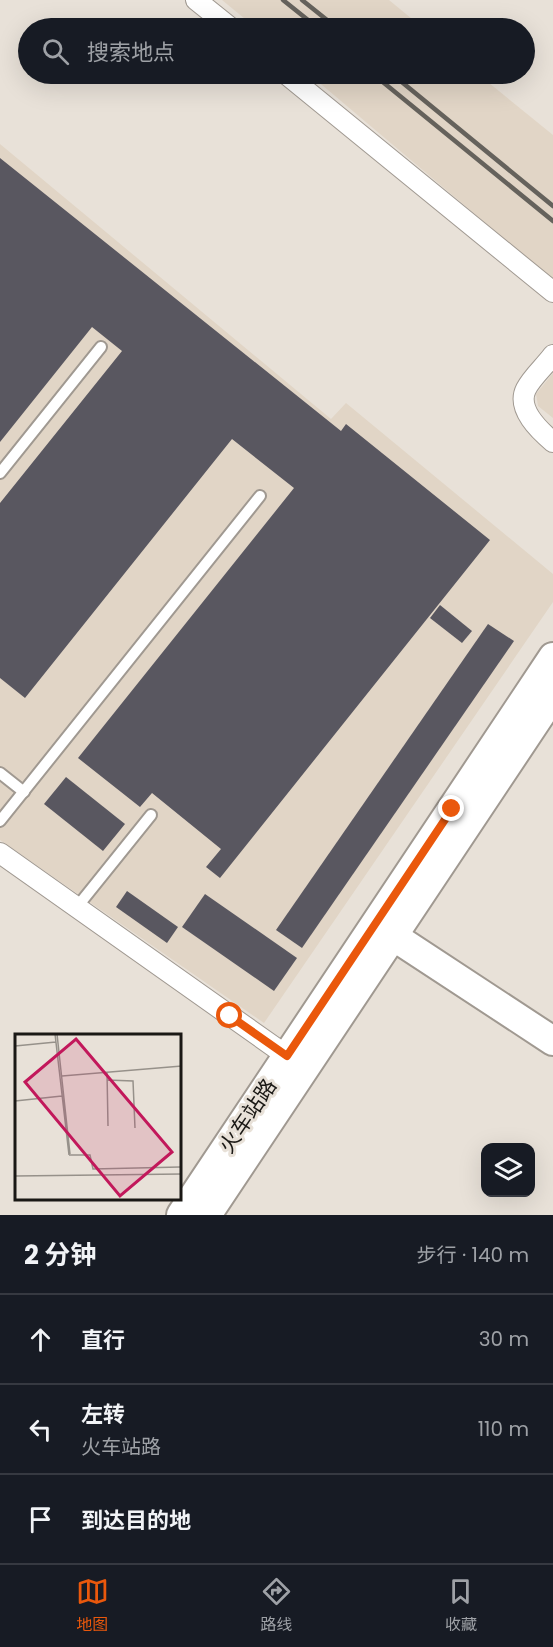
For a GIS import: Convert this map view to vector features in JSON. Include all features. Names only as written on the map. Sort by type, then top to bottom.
[{"type":"street","points":[[196,0],[218,18]]},
{"type":"street","points":[[298,84],[553,292]]},
{"type":"street","points":[[553,355],[526,390],[524,397],[526,409],[537,428],[553,442]]},
{"type":"street","name":"火车站路","points":[[181,1215],[553,657]]},
{"type":"street","name":"火车站路","points":[[207,1215],[553,696]]},
{"type":"street","points":[[0,853],[287,1056]]},
{"type":"street","points":[[393,936],[553,1041]]},
{"type":"lane","points":[[0,473],[101,347]]},
{"type":"lane","points":[[0,821],[261,496]]},
{"type":"lane","points":[[0,773],[24,792]]},
{"type":"lane","points":[[77,907],[151,815]]},
{"type":"shaded area","points":[[222,0],[389,0],[411,18],[244,18]]},
{"type":"shaded area","points":[[321,84],[490,84],[553,135],[553,280]]},
{"type":"shaded area","points":[[0,144],[331,419],[346,403],[553,574],[553,602],[264,1023],[0,840]]},
{"type":"shaded area","points":[[553,373],[553,418],[538,406],[536,394]]},
{"type":"building","points":[[0,158],[341,431],[346,424],[490,540],[220,878],[206,867],[221,849],[152,793],[140,807],[78,758],[294,488],[232,439],[25,698],[0,678],[0,503],[122,351],[92,327],[0,442]]},
{"type":"building","points":[[440,605],[472,631],[462,643],[430,618]]},
{"type":"building","points":[[488,624],[514,641],[302,948],[276,930]]},
{"type":"building","points":[[66,777],[125,824],[103,851],[44,804]]},
{"type":"building","points":[[127,891],[178,927],[167,943],[116,907]]},
{"type":"building","points":[[205,894],[297,958],[274,991],[182,927]]},
{"type":"railway","points":[[283,0],[306,18]]},
{"type":"railway","points":[[302,0],[324,18]]},
{"type":"railway","points":[[385,84],[553,221]]},
{"type":"railway","points":[[404,84],[553,206]]},
{"type":"route","points":[[230,1016],[287,1056],[452,809]]}]
